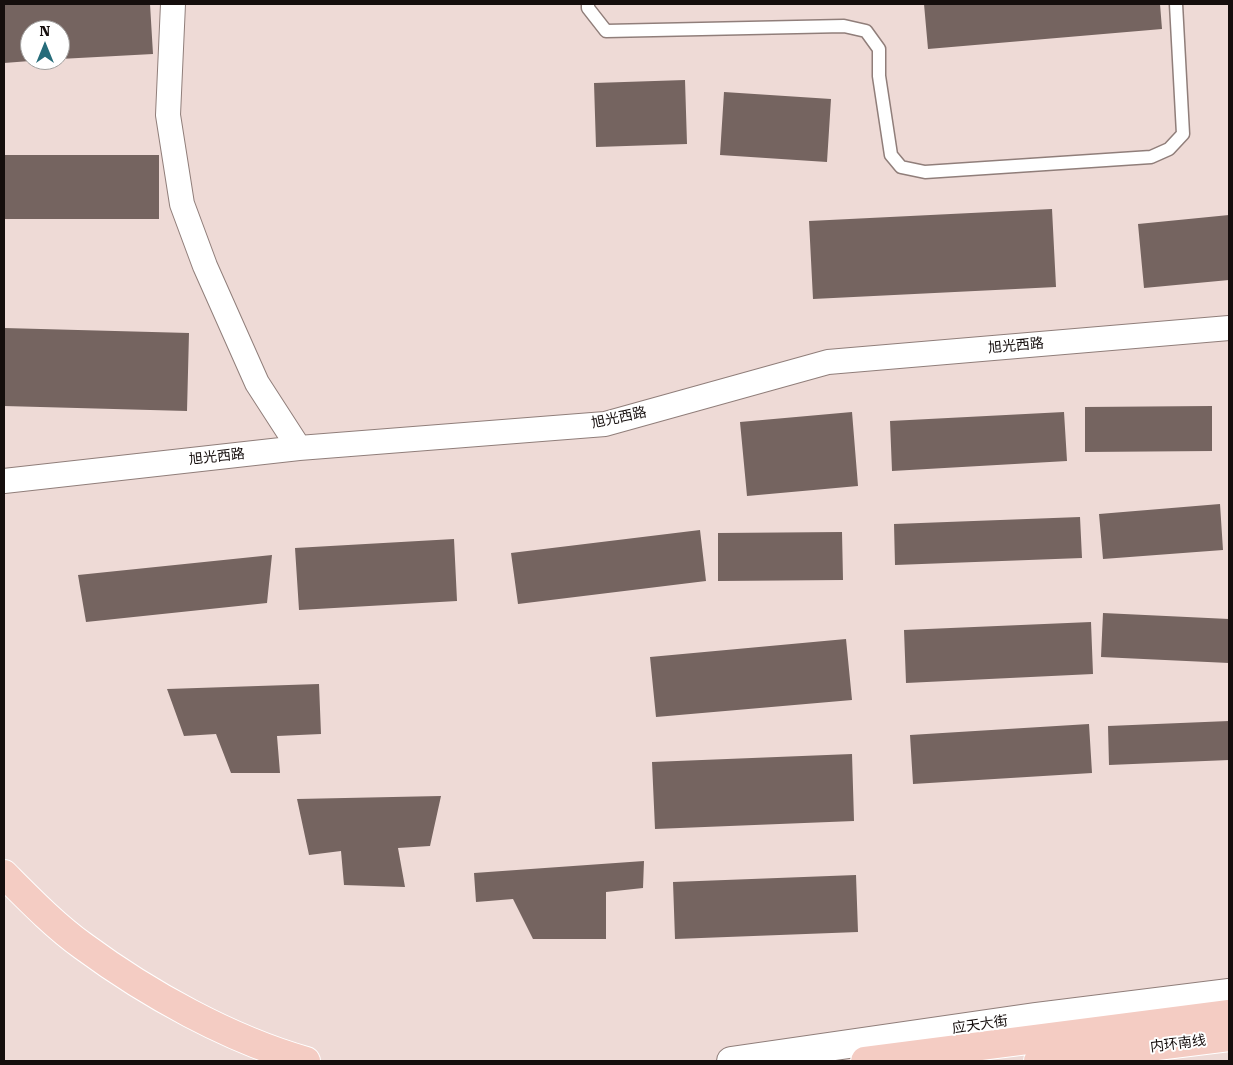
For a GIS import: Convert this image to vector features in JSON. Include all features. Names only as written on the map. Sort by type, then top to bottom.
[{"type":"highway","points":[[4,874],[40,910],[82,946],[145,987],[211,1023],[271,1051],[306,1061]]},
{"type":"highway","points":[[866,1061],[1229,1014]]},
{"type":"highway","name":"内环南线","points":[[1038,1061],[1229,1037]]},
{"type":"street","points":[[173,4],[168,116],[182,204],[205,266],[257,383],[299,448]]},
{"type":"street","name":"旭光西路","points":[[4,481],[299,448],[605,424],[828,362],[1229,328]]},
{"type":"street","name":"应天大街","points":[[730,1061],[1035,1017],[1229,993]]},
{"type":"lane","points":[[588,4],[588,8],[606,31],[844,26],[866,31],[880,50],[880,76],[891,155],[901,167],[925,172],[1151,157],[1169,149],[1183,134],[1176,4]]},
{"type":"building","points":[[4,4],[150,4],[153,54],[70,58],[70,20],[20,20],[20,62],[4,63]]},
{"type":"building","points":[[924,4],[1160,4],[1162,29],[928,49]]},
{"type":"building","points":[[685,80],[687,144],[596,147],[594,83]]},
{"type":"building","points":[[724,92],[831,99],[827,162],[720,155]]},
{"type":"building","points":[[4,155],[159,155],[159,219],[4,219]]},
{"type":"building","points":[[1052,209],[1056,287],[813,299],[809,221]]},
{"type":"building","points":[[1229,215],[1229,280],[1144,288],[1138,224]]},
{"type":"building","points":[[4,328],[189,333],[187,411],[4,406]]},
{"type":"building","points":[[1212,406],[1212,451],[1085,452],[1085,407]]},
{"type":"building","points":[[852,412],[858,486],[747,496],[740,422]]},
{"type":"building","points":[[1064,412],[1067,461],[892,471],[890,421]]},
{"type":"building","points":[[1220,504],[1223,550],[1103,559],[1099,514]]},
{"type":"building","points":[[1080,517],[1082,558],[895,565],[894,524]]},
{"type":"building","points":[[700,530],[706,581],[518,604],[511,553]]},
{"type":"building","points":[[842,532],[843,580],[718,581],[718,533]]},
{"type":"building","points":[[454,539],[457,601],[299,610],[295,548]]},
{"type":"building","points":[[272,555],[267,603],[86,622],[78,575]]},
{"type":"building","points":[[1103,613],[1229,619],[1229,663],[1101,657]]},
{"type":"building","points":[[1091,622],[1093,674],[906,683],[904,630]]},
{"type":"building","points":[[846,639],[852,700],[656,717],[650,657]]},
{"type":"building","points":[[319,684],[321,734],[277,736],[280,773],[231,773],[216,734],[184,736],[167,689]]},
{"type":"building","points":[[1229,721],[1229,760],[1109,765],[1108,726]]},
{"type":"building","points":[[1089,724],[1092,773],[913,784],[910,735]]},
{"type":"building","points":[[852,754],[854,821],[655,829],[652,762]]},
{"type":"building","points":[[441,796],[430,846],[398,848],[405,887],[344,885],[341,851],[309,855],[297,799]]},
{"type":"building","points":[[644,861],[643,888],[606,892],[606,939],[533,939],[513,899],[476,902],[474,873]]},
{"type":"building","points":[[856,875],[858,932],[675,939],[673,882]]}]
